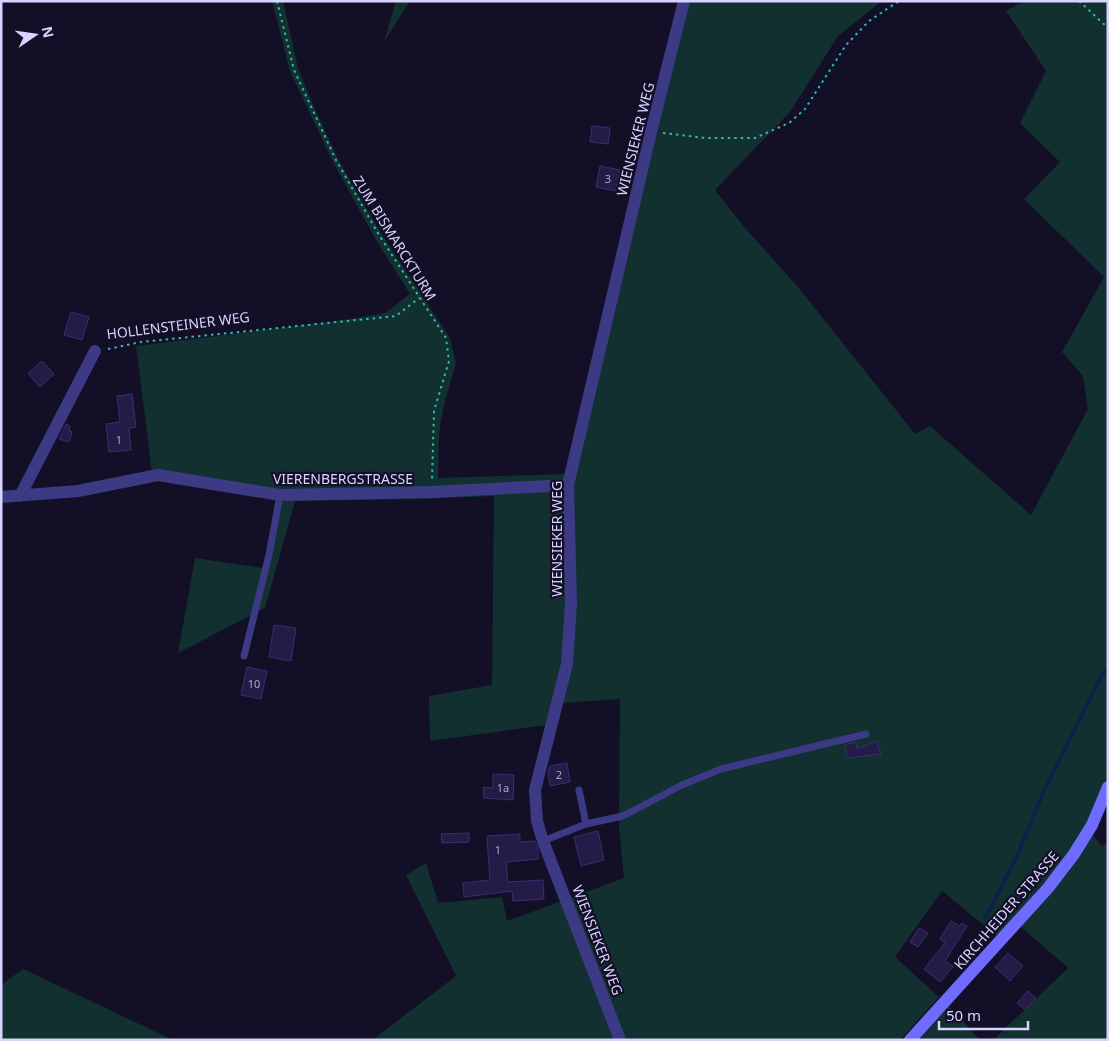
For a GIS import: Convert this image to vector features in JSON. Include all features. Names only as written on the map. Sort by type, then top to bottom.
[{"type":"main road","name":"KIRCHHEIDER STRASSE","points":[[910,1040],[1048,888],[1074,854],[1087,832],[1108,787]]},
{"type":"street","name":"WIENSIEKER WEG","points":[[620,1040],[543,841],[537,820],[535,790],[567,664],[572,604],[568,486],[684,1]]},
{"type":"street","name":"HOLLENSTEINER WEG","points":[[20,496],[96,351]]},
{"type":"street","name":"VIERENBERGSTRASSE","points":[[1,497],[78,491],[158,475],[280,495],[431,492],[568,486]]},
{"type":"lane","points":[[244,656],[269,555],[280,495]]},
{"type":"lane","points":[[543,841],[586,824],[623,816],[682,786],[721,769],[866,734]]},
{"type":"lane","points":[[579,790],[586,824]]},
{"type":"path","name":"ZUM BISMARCKTURM","points":[[277,1],[294,70],[336,160],[379,235],[446,338],[449,361],[434,411],[431,492]]},
{"type":"path","points":[[652,132],[704,138],[755,138],[789,123],[805,109],[846,45],[869,21],[899,1]]},
{"type":"path","points":[[1079,1],[1108,28]]},
{"type":"path","name":"HOLLENSTEINER WEG","points":[[96,351],[141,342],[396,316],[420,298]]},
{"type":"green space","points":[[272,1],[283,1],[298,68],[338,159],[381,233],[450,338],[456,363],[443,409],[439,434],[438,478],[565,474],[567,601],[563,658],[546,725],[430,741],[429,696],[492,685],[494,496],[295,501],[265,608],[178,653],[195,558],[263,568],[278,499],[152,472],[136,346],[385,313],[410,294],[376,240],[333,162],[290,71]]},
{"type":"green space","points":[[396,1],[410,1],[384,42]]},
{"type":"green space","points":[[687,1],[882,1],[838,36],[790,112],[715,190],[745,228],[799,288],[915,434],[930,426],[1031,515],[1088,409],[1083,376],[1062,352],[1104,277],[1024,199],[1060,162],[1020,123],[1046,71],[1006,11],[1024,1],[1108,1],[1108,779],[1088,823],[1071,852],[997,936],[942,891],[895,957],[939,997],[900,1040],[372,1040],[456,976],[406,875],[426,863],[438,903],[502,897],[507,921],[624,878],[619,827],[620,699],[561,703],[572,485]]},
{"type":"green space","points":[[1093,835],[1102,846],[1108,841],[1108,1040],[993,1040],[1068,968],[1020,926]]},
{"type":"green space","points":[[23,969],[173,1040],[1,1040],[1,985]]},
{"type":"green space","points":[[948,1005],[980,1040],[917,1040]]},
{"type":"building","points":[[592,126],[610,128],[608,144],[590,142]]},
{"type":"building","points":[[600,166],[620,170],[616,191],[596,187]]},
{"type":"building","points":[[71,312],[89,317],[82,340],[64,335]]},
{"type":"building","points":[[42,361],[54,374],[40,387],[28,373]]},
{"type":"building","points":[[132,394],[136,427],[129,428],[131,450],[109,452],[106,424],[120,422],[117,396]]},
{"type":"building","points":[[66,424],[70,426],[69,431],[72,432],[69,442],[59,439]]},
{"type":"building","points":[[274,625],[296,628],[291,661],[269,657]]},
{"type":"building","points":[[247,667],[267,671],[261,699],[241,695]]},
{"type":"building","points":[[876,741],[881,754],[847,758],[845,745],[856,742],[857,749]]},
{"type":"building","points":[[567,763],[570,782],[550,786],[548,773],[550,766]]},
{"type":"building","points":[[493,774],[514,775],[513,800],[484,798],[483,787],[493,788]]},
{"type":"building","points":[[598,831],[604,860],[581,866],[574,837]]},
{"type":"building","points":[[469,833],[469,842],[442,843],[441,834]]},
{"type":"building","points":[[520,834],[520,842],[535,841],[538,849],[538,859],[506,862],[508,882],[543,880],[544,899],[513,901],[512,891],[464,897],[463,883],[490,880],[487,836]]},
{"type":"building","points":[[951,921],[959,926],[962,923],[967,926],[945,961],[953,967],[940,982],[924,969],[945,943],[940,939]]},
{"type":"building","points":[[919,928],[928,933],[918,947],[910,942]]},
{"type":"building","points":[[1008,953],[1023,966],[1010,981],[995,967]]},
{"type":"building","points":[[1028,991],[1036,998],[1025,1010],[1017,1003]]},
{"type":"waterway","points":[[985,919],[1016,858],[1044,791],[1102,675],[1108,669]]}]
